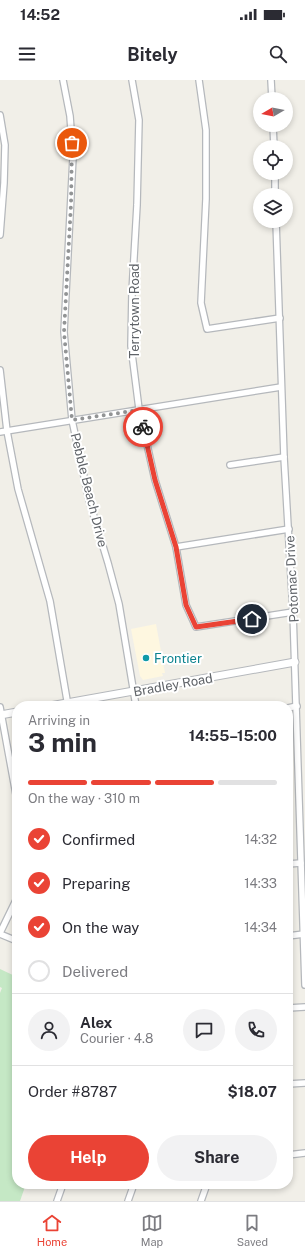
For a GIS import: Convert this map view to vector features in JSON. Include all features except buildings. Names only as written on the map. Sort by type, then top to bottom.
[{"type":"street","name":"Pebble Beach Drive","points":[[62,80],[70,116],[73,157],[64,332],[72,420],[89,500],[119,604],[135,701]]},
{"type":"street","name":"Terrytown Road","points":[[132,80],[139,120],[137,205],[132,292],[132,346],[139,410],[155,480],[176,547],[186,605],[196,627],[294,612]]},
{"type":"street","points":[[199,80],[206,130],[206,199],[201,303],[207,329],[280,318]]},
{"type":"street","points":[[271,80],[272,92]]},
{"type":"street","points":[[0,115],[5,145],[0,235]]},
{"type":"street","name":"Potomac Drive","points":[[276,228],[284,457],[294,612],[294,662],[297,706],[305,985]]},
{"type":"street","points":[[0,370],[7,431],[18,489],[50,601],[67,701]]},
{"type":"street","points":[[0,432],[281,387]]},
{"type":"street","points":[[230,465],[284,457]]},
{"type":"street","points":[[176,547],[289,529]]},
{"type":"street","name":"Bradley Road","points":[[88,701],[294,662]]},
{"type":"street","points":[[293,707],[297,706]]},
{"type":"street","points":[[12,712],[0,712],[12,774]]},
{"type":"street","points":[[293,864],[301,864]]},
{"type":"street","points":[[12,908],[0,933],[12,939]]},
{"type":"street","points":[[293,935],[304,934]]},
{"type":"street","points":[[293,1008],[305,1007]]},
{"type":"street","points":[[293,1084],[305,1083]]},
{"type":"street","points":[[293,1154],[305,1153]]},
{"type":"street","points":[[57,1201],[61,1189]]},
{"type":"street","points":[[128,1201],[132,1189]]},
{"type":"street","points":[[201,1201],[205,1189]]},
{"type":"shaded area","points":[[156,624],[165,673],[162,673],[163,676],[143,680],[140,676],[131,629]]},
{"type":"green space","points":[[0,969],[12,975],[12,1189],[24,1189],[20,1201],[0,1201],[0,993],[2,988],[0,987]]},
{"type":"way so far","points":[[72,143],[73,157],[64,332],[72,420],[139,410],[143,427]]},
{"type":"place","name":"Frontier","points":[[146,658]]},
{"type":"route","points":[[143,427],[155,480],[176,547],[186,605],[196,627],[252,619]]}]
